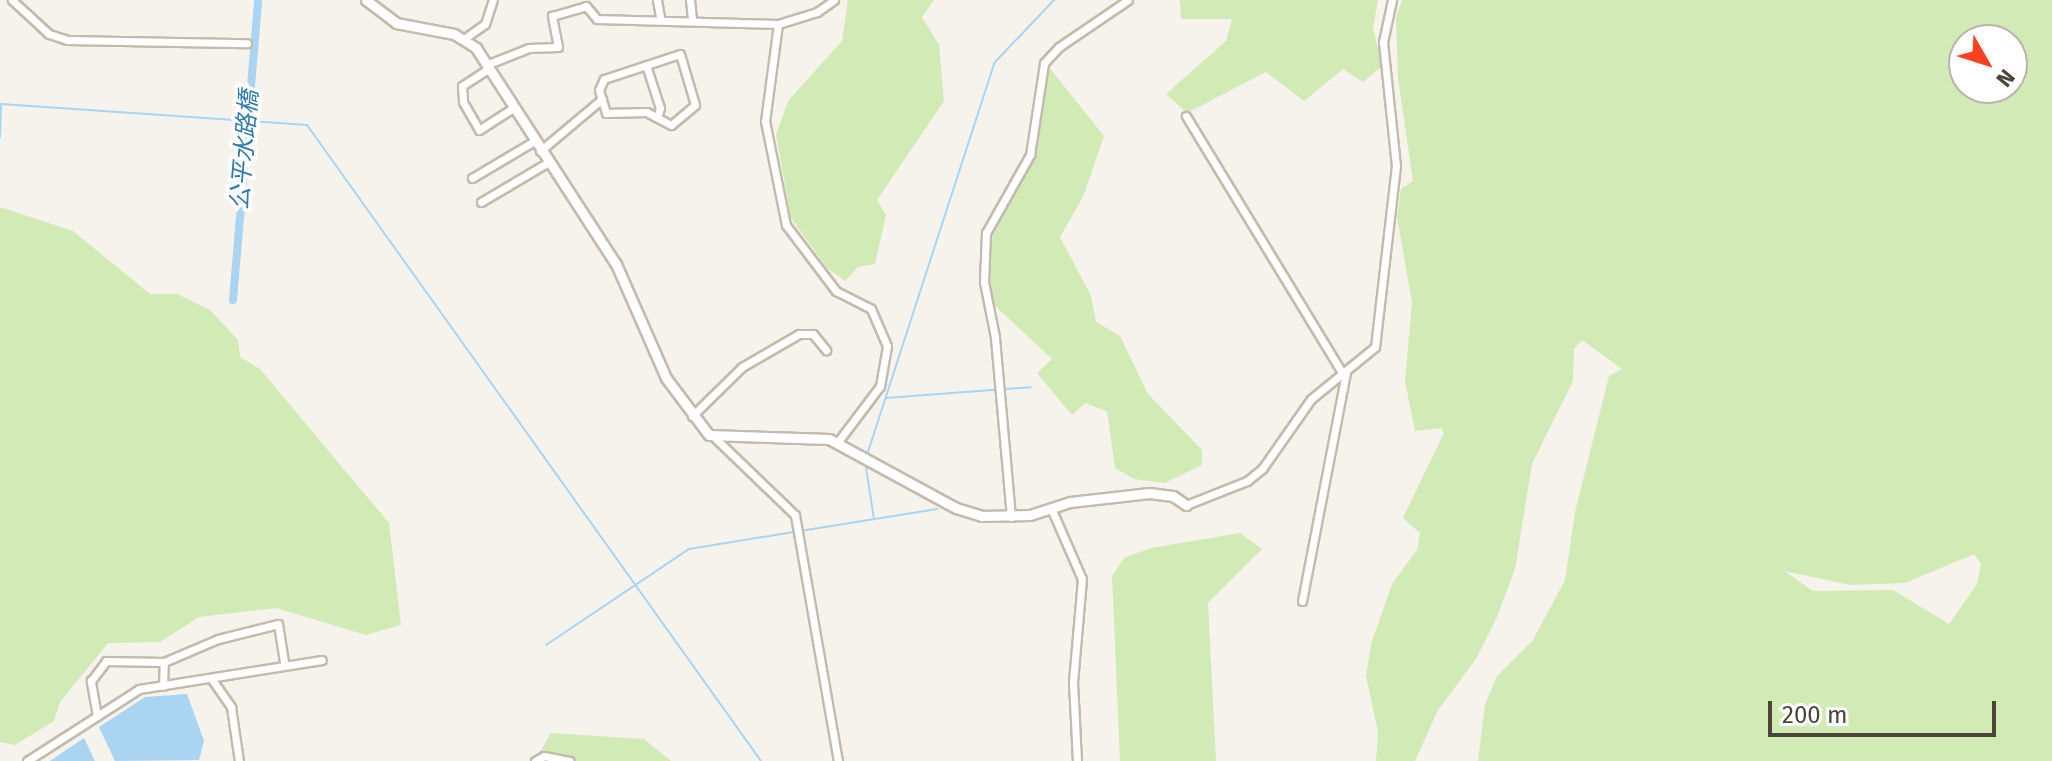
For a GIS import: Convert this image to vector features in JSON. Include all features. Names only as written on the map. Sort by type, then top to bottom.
[{"type":"street","points":[[12,0],[26,17],[67,40],[96,37],[247,43]]},
{"type":"street","points":[[366,0],[408,28],[465,38],[616,264],[666,378],[692,416],[795,515],[838,761]]},
{"type":"street","points":[[465,38],[485,24],[493,0]]},
{"type":"street","points":[[657,0],[660,17]]},
{"type":"street","points":[[690,0],[692,19]]},
{"type":"street","points":[[513,108],[479,130],[463,102],[462,86],[487,67],[529,48],[558,47],[552,16],[586,6],[597,19],[660,17],[778,24],[817,12],[834,0]]},
{"type":"street","points":[[1011,517],[995,337],[984,282],[986,233],[1030,155],[1044,63],[1059,47],[1128,0]]},
{"type":"street","points":[[715,438],[755,433],[819,437],[837,443],[969,513],[1011,517],[1149,493],[1173,496],[1186,505],[1247,481],[1262,469],[1306,405],[1372,352],[1381,323],[1396,166],[1383,42],[1392,0]]},
{"type":"street","points":[[778,24],[765,121],[783,217],[836,291],[871,309],[887,346],[880,386],[837,443]]},
{"type":"street","points":[[680,54],[695,105],[671,125],[647,112],[606,113],[602,99],[604,79],[646,65],[680,54]]},
{"type":"street","points":[[646,65],[660,108],[657,118]]},
{"type":"street","points":[[540,151],[602,99]]},
{"type":"street","points":[[1186,116],[1345,373],[1302,601]]},
{"type":"street","points":[[472,178],[534,141]]},
{"type":"street","points":[[481,202],[547,163]]},
{"type":"street","points":[[692,416],[742,367],[799,334],[813,334],[826,350]]},
{"type":"street","points":[[1051,508],[1082,579],[1073,682],[1077,761]]},
{"type":"street","points":[[97,716],[91,681],[106,661],[164,662],[218,639],[278,624],[284,663]]},
{"type":"street","points":[[27,761],[139,689],[213,681],[284,663],[322,660]]},
{"type":"street","points":[[163,686],[164,662]]},
{"type":"street","points":[[213,681],[231,707],[239,761]]},
{"type":"street","points":[[535,761],[544,756],[570,761]]},
{"type":"green space","points":[[848,0],[934,0],[922,17],[939,45],[944,101],[877,200],[886,215],[875,264],[858,267],[845,281],[827,268],[791,218],[776,135],[788,101],[842,41]]},
{"type":"green space","points":[[1180,0],[1378,0],[1373,28],[1382,66],[1363,82],[1343,69],[1304,101],[1266,72],[1187,113],[1166,94],[1226,41],[1232,19],[1181,19]]},
{"type":"green space","points":[[1402,0],[2052,0],[2052,761],[1478,761],[1485,704],[1497,676],[1533,640],[1565,580],[1575,512],[1609,376],[1622,369],[1582,340],[1574,349],[1573,381],[1532,464],[1515,569],[1497,617],[1476,659],[1438,710],[1415,761],[1376,761],[1378,732],[1366,676],[1371,644],[1392,584],[1417,550],[1420,533],[1403,518],[1444,433],[1442,428],[1415,431],[1405,381],[1412,302],[1397,217],[1401,189],[1413,181],[1398,78],[1396,18]],"holes":[[[1974,554],[1981,564],[1977,584],[1949,624],[1893,590],[1813,591],[1784,571],[1851,585],[1905,583]]]},
{"type":"green space","points":[[1048,66],[1104,136],[1083,197],[1060,237],[1091,296],[1096,322],[1120,336],[1148,394],[1202,450],[1202,465],[1165,483],[1134,479],[1115,468],[1107,411],[1085,403],[1072,415],[1037,373],[1052,359],[991,302],[990,241],[1035,154]]},
{"type":"green space","points":[[0,207],[73,231],[150,294],[177,294],[210,310],[238,340],[240,357],[260,369],[389,523],[401,625],[366,635],[276,608],[199,617],[160,642],[108,643],[60,702],[54,721],[15,745],[0,742]]},
{"type":"green space","points":[[1240,533],[1262,549],[1208,603],[1216,761],[1120,761],[1112,576],[1124,558],[1151,548]]},
{"type":"green space","points":[[551,733],[644,739],[671,761],[535,761]]},
{"type":"water","points":[[187,694],[204,741],[199,760],[115,761],[99,727],[145,697]]},
{"type":"water","points":[[84,738],[95,761],[50,761]]},
{"type":"waterway","name":"公平水路橋","points":[[233,300],[258,0]]},
{"type":"waterway","points":[[867,455],[995,62],[1054,0]]},
{"type":"waterway","points":[[0,137],[1,104],[307,125],[761,761]]},
{"type":"waterway","points":[[886,398],[1031,387]]},
{"type":"waterway","points":[[865,461],[874,519]]},
{"type":"waterway","points":[[800,531],[937,509]]},
{"type":"waterway","points":[[546,645],[689,549],[794,532]]}]
